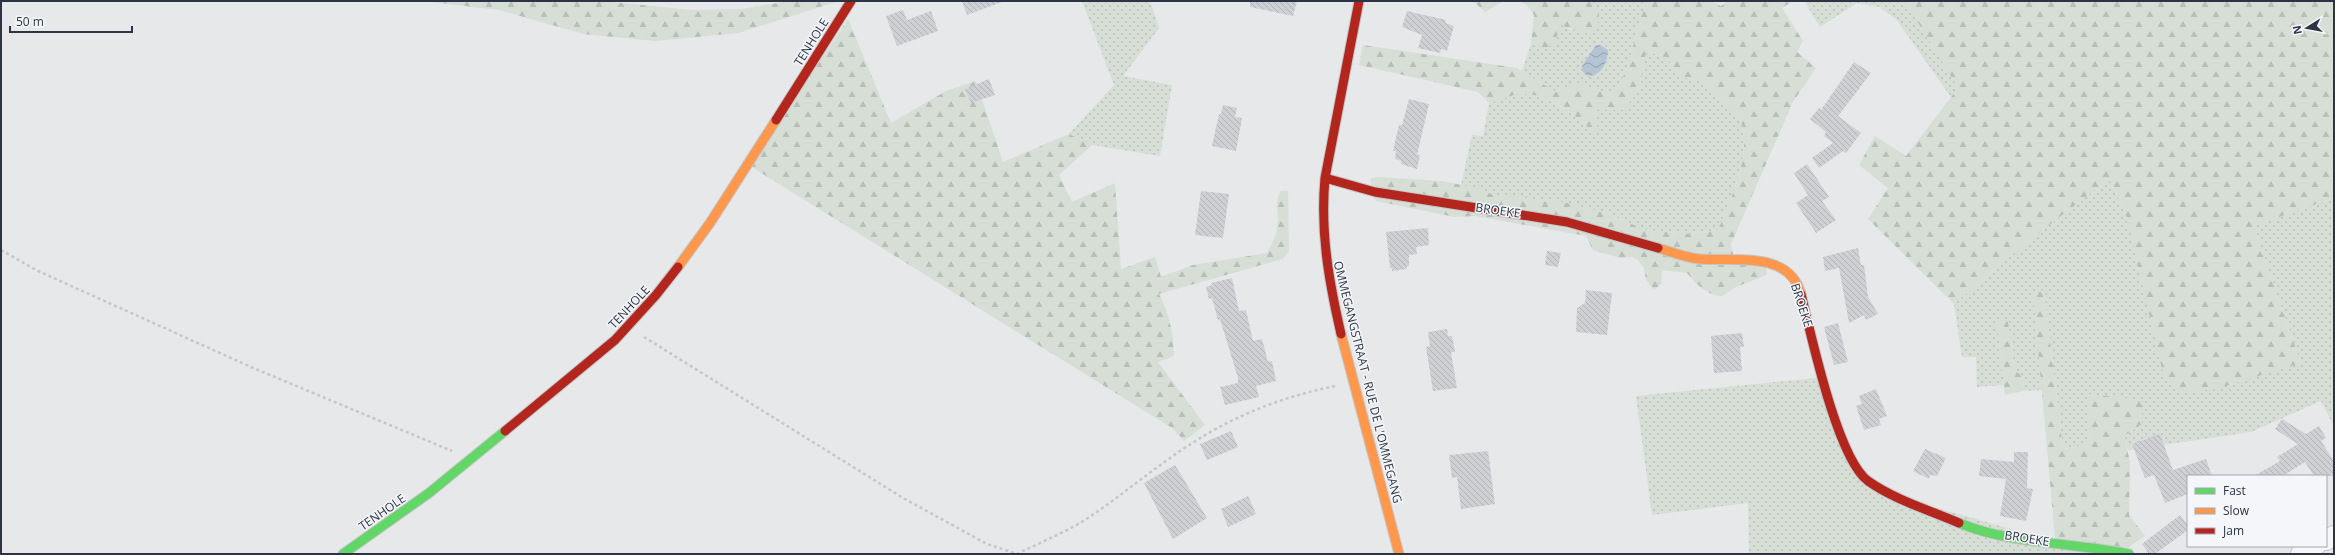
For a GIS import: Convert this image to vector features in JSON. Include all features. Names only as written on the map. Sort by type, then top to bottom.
[{"type":"street","name":"TENHOLE","points":[[343,554],[429,493],[602,352],[628,327],[677,271],[711,223],[851,1]]},
{"type":"street","name":"OMMEGANGSTRAAT - RUE DE L'OMMEGANG","points":[[1359,1],[1325,178],[1322,205],[1324,249],[1329,282],[1353,382],[1399,554]]},
{"type":"street","name":"BROEKE","points":[[1325,178],[1375,192],[1567,222],[1698,259],[1762,261],[1781,266],[1787,270],[1799,288],[1822,376],[1844,444],[1849,457],[1866,480],[1902,499],[1977,530],[2032,540],[2102,548],[2129,554]]},
{"type":"street","points":[[2301,554],[2314,547]]},
{"type":"path","points":[[1,250],[38,271],[251,367],[441,445],[468,460]]},
{"type":"path","points":[[628,327],[904,498],[987,544],[1017,554],[1087,518],[1194,442],[1218,427],[1276,403],[1308,392],[1353,382]]},
{"type":"green space","points":[[422,1],[602,1],[692,10],[741,9],[790,1],[839,1],[738,33],[655,41],[583,34],[499,10]]},
{"type":"green space","points":[[1082,1],[1150,1],[1159,28],[1123,76],[1172,85],[1160,156],[1092,145],[1069,134],[1114,85]]},
{"type":"green space","points":[[1473,1],[1503,1],[1485,12]]},
{"type":"green space","points":[[1521,1],[1590,1],[1592,6],[1599,12],[1598,27],[1588,34],[1560,25],[1555,44],[1543,49],[1531,44],[1534,15],[1527,5]]},
{"type":"green space","points":[[1590,1],[1648,1],[1640,18],[1630,60],[1621,82],[1609,93],[1576,84],[1556,92],[1522,71],[1531,44],[1543,49],[1560,24],[1571,30],[1592,6]]},
{"type":"green space","points":[[1648,1],[1711,1],[1721,6],[1728,1],[1793,1],[1782,8],[1803,41],[1797,52],[1816,68],[1793,102],[1731,244],[1735,262],[1767,265],[1766,275],[1736,287],[1722,296],[1711,294],[1698,285],[1687,273],[1662,270],[1661,284],[1654,290],[1646,280],[1644,268],[1638,260],[1632,257],[1620,258],[1593,250],[1586,236],[1475,216],[1455,217],[1376,201],[1370,179],[1377,177],[1442,181],[1468,186],[1494,195],[1567,203],[1606,213],[1646,230],[1690,234],[1718,230],[1729,205],[1743,159],[1743,129],[1738,115],[1714,91],[1702,83],[1683,77],[1668,59],[1664,57],[1653,53],[1646,53],[1638,92],[1623,110],[1597,110],[1594,133],[1572,113],[1554,102],[1535,95],[1516,95],[1489,103],[1478,92],[1359,65],[1363,45],[1517,68],[1556,92],[1576,84],[1609,93],[1621,82],[1630,60],[1640,18]]},
{"type":"green space","points":[[1804,1],[1905,1],[1959,88],[1951,97],[1896,19],[1879,7],[1857,3],[1820,27]]},
{"type":"green space","points":[[1905,1],[2334,1],[2334,198],[2253,226],[2301,363],[2216,389],[2182,392],[2163,373],[2126,215],[2109,179],[2030,240],[1954,304],[1868,219],[1888,188],[1859,165],[1875,136],[1906,156],[1958,88]]},
{"type":"green space","points":[[848,19],[891,123],[946,91],[976,81],[1003,162],[1069,134],[1092,145],[1059,175],[1072,202],[1115,183],[1121,269],[1155,257],[1161,277],[1193,265],[1267,253],[1277,228],[1277,201],[1279,195],[1281,191],[1288,191],[1289,251],[1283,259],[1159,294],[1166,309],[1170,324],[1174,356],[1158,362],[1205,425],[1184,441],[1172,428],[750,166]]},
{"type":"green space","points":[[1646,53],[1653,53],[1668,59],[1683,77],[1706,85],[1714,91],[1739,117],[1743,129],[1743,158],[1729,204],[1718,230],[1690,234],[1646,230],[1606,213],[1567,203],[1494,195],[1461,185],[1472,135],[1483,136],[1489,103],[1516,95],[1534,95],[1544,98],[1562,108],[1594,132],[1597,110],[1623,110],[1638,92]]},
{"type":"green space","points":[[2109,179],[2126,215],[2301,363],[2253,226],[2334,198],[2334,426],[2321,401],[2251,432],[2128,450],[2124,436],[2142,424],[2090,394],[2088,445],[2063,449],[2044,291],[2033,293],[2043,390],[2023,391],[2023,379],[2015,370],[2008,321],[1997,321],[2004,385],[1977,387],[1976,357],[1962,357],[1954,304],[2030,240]]},
{"type":"green space","points":[[2044,291],[2063,449],[2088,445],[2089,394],[2142,400],[2142,424],[2124,436],[2130,462],[2129,515],[2145,536],[2128,548],[2055,538],[2033,293]]},
{"type":"green space","points":[[1997,321],[2008,321],[2015,370],[2023,379],[2023,391],[2005,395]]},
{"type":"green space","points":[[1816,378],[1867,488],[2099,554],[1749,554],[1748,503],[1652,515],[1636,396]]},
{"type":"water","points":[[1596,45],[1600,45],[1608,50],[1607,59],[1600,71],[1589,76],[1583,72],[1582,66]]},
{"type":"building","points":[[962,1],[1002,1],[1002,2],[967,15]]},
{"type":"building","points":[[1250,1],[1297,1],[1293,16],[1250,7]]},
{"type":"building","points":[[903,10],[907,20],[931,11],[938,31],[897,46],[886,16]]},
{"type":"building","points":[[1407,11],[1446,20],[1445,23],[1454,26],[1447,51],[1441,49],[1440,53],[1418,48],[1422,35],[1402,27]]},
{"type":"building","points":[[1854,62],[1871,73],[1838,116],[1861,133],[1846,153],[1843,151],[1819,168],[1812,158],[1833,143],[1824,136],[1826,132],[1810,119],[1819,108],[1821,110]]},
{"type":"building","points":[[989,79],[995,95],[971,103],[965,89]]},
{"type":"building","points":[[1409,99],[1429,104],[1417,155],[1420,155],[1417,169],[1401,164],[1401,161],[1395,159],[1396,151],[1393,151],[1399,125],[1402,125]]},
{"type":"building","points":[[1223,105],[1237,108],[1235,117],[1242,118],[1236,151],[1212,146],[1219,114],[1221,114]]},
{"type":"building","points":[[1807,164],[1829,197],[1822,201],[1836,220],[1816,233],[1796,203],[1808,195],[1794,173]]},
{"type":"building","points":[[1201,191],[1229,194],[1223,238],[1195,235]]},
{"type":"building","points":[[1428,228],[1429,245],[1416,247],[1417,254],[1409,255],[1409,266],[1407,266],[1407,269],[1392,271],[1392,268],[1390,268],[1386,232]]},
{"type":"building","points":[[1858,248],[1861,265],[1864,265],[1868,297],[1878,314],[1866,320],[1864,315],[1849,323],[1839,268],[1825,271],[1823,257]]},
{"type":"building","points":[[1547,251],[1561,253],[1558,267],[1545,265]]},
{"type":"building","points":[[1232,278],[1239,311],[1246,310],[1253,341],[1262,339],[1268,362],[1272,361],[1276,381],[1256,386],[1259,397],[1225,405],[1220,387],[1238,383],[1238,378],[1220,319],[1218,320],[1212,298],[1209,299],[1206,287],[1212,285],[1211,283]]},
{"type":"building","points":[[1586,290],[1612,293],[1607,335],[1576,332],[1577,308],[1585,303]]},
{"type":"building","points":[[1838,323],[1848,362],[1834,365],[1824,327]]},
{"type":"building","points":[[1447,329],[1448,336],[1452,336],[1455,352],[1451,352],[1457,388],[1433,391],[1426,347],[1430,346],[1428,332]]},
{"type":"building","points":[[1742,333],[1744,347],[1740,347],[1742,371],[1714,373],[1711,336]]},
{"type":"building","points":[[1876,389],[1887,416],[1879,419],[1881,425],[1864,430],[1856,406],[1862,404],[1859,396]]},
{"type":"building","points":[[2282,419],[2306,434],[2319,426],[2326,438],[2321,441],[2334,461],[2334,476],[2313,475],[2305,462],[2285,475],[2256,475],[2280,461],[2277,457],[2298,444],[2275,429]]},
{"type":"building","points":[[1231,431],[1238,447],[1207,460],[1200,444]]},
{"type":"building","points":[[2160,434],[2173,470],[2206,459],[2212,475],[2187,475],[2187,494],[2165,503],[2154,475],[2145,478],[2132,444]]},
{"type":"building","points":[[1925,449],[1946,458],[1937,476],[1930,475],[1929,479],[1913,471]]},
{"type":"building","points":[[1488,451],[1495,504],[1461,509],[1457,477],[1452,478],[1449,455]]},
{"type":"building","points":[[2014,452],[2028,452],[2027,488],[2033,489],[2026,521],[2000,516],[2006,479],[1979,476],[1981,459],[2014,462]]},
{"type":"building","points":[[1175,465],[1207,518],[1173,539],[1144,483]]},
{"type":"building","points":[[1248,496],[1256,514],[1228,527],[1221,509]]},
{"type":"building","points":[[2180,515],[2187,524],[2187,531],[2155,554],[2149,554],[2142,544]]},
{"type":"traffic: fast","points":[[343,554],[429,493],[505,431]]},
{"type":"traffic: fast","points":[[1959,523],[1979,530],[2021,539],[2129,554]]},
{"type":"traffic: slow","points":[[678,267],[710,223],[776,120]]},
{"type":"traffic: slow","points":[[1658,248],[1695,258],[1759,261],[1773,264],[1785,270],[1795,280],[1801,294]]},
{"type":"traffic: slow","points":[[1341,334],[1399,554]]},
{"type":"traffic: jam","points":[[776,120],[851,1]]},
{"type":"traffic: jam","points":[[1341,334],[1329,276],[1327,257],[1324,218],[1325,178],[1359,1]]},
{"type":"traffic: jam","points":[[1325,178],[1375,192],[1567,222],[1658,248]]},
{"type":"traffic: jam","points":[[505,431],[615,340],[656,295],[678,267]]},
{"type":"traffic: jam","points":[[1801,294],[1818,365],[1836,422],[1846,448],[1857,468],[1868,481],[1889,494],[1959,523]]}]
